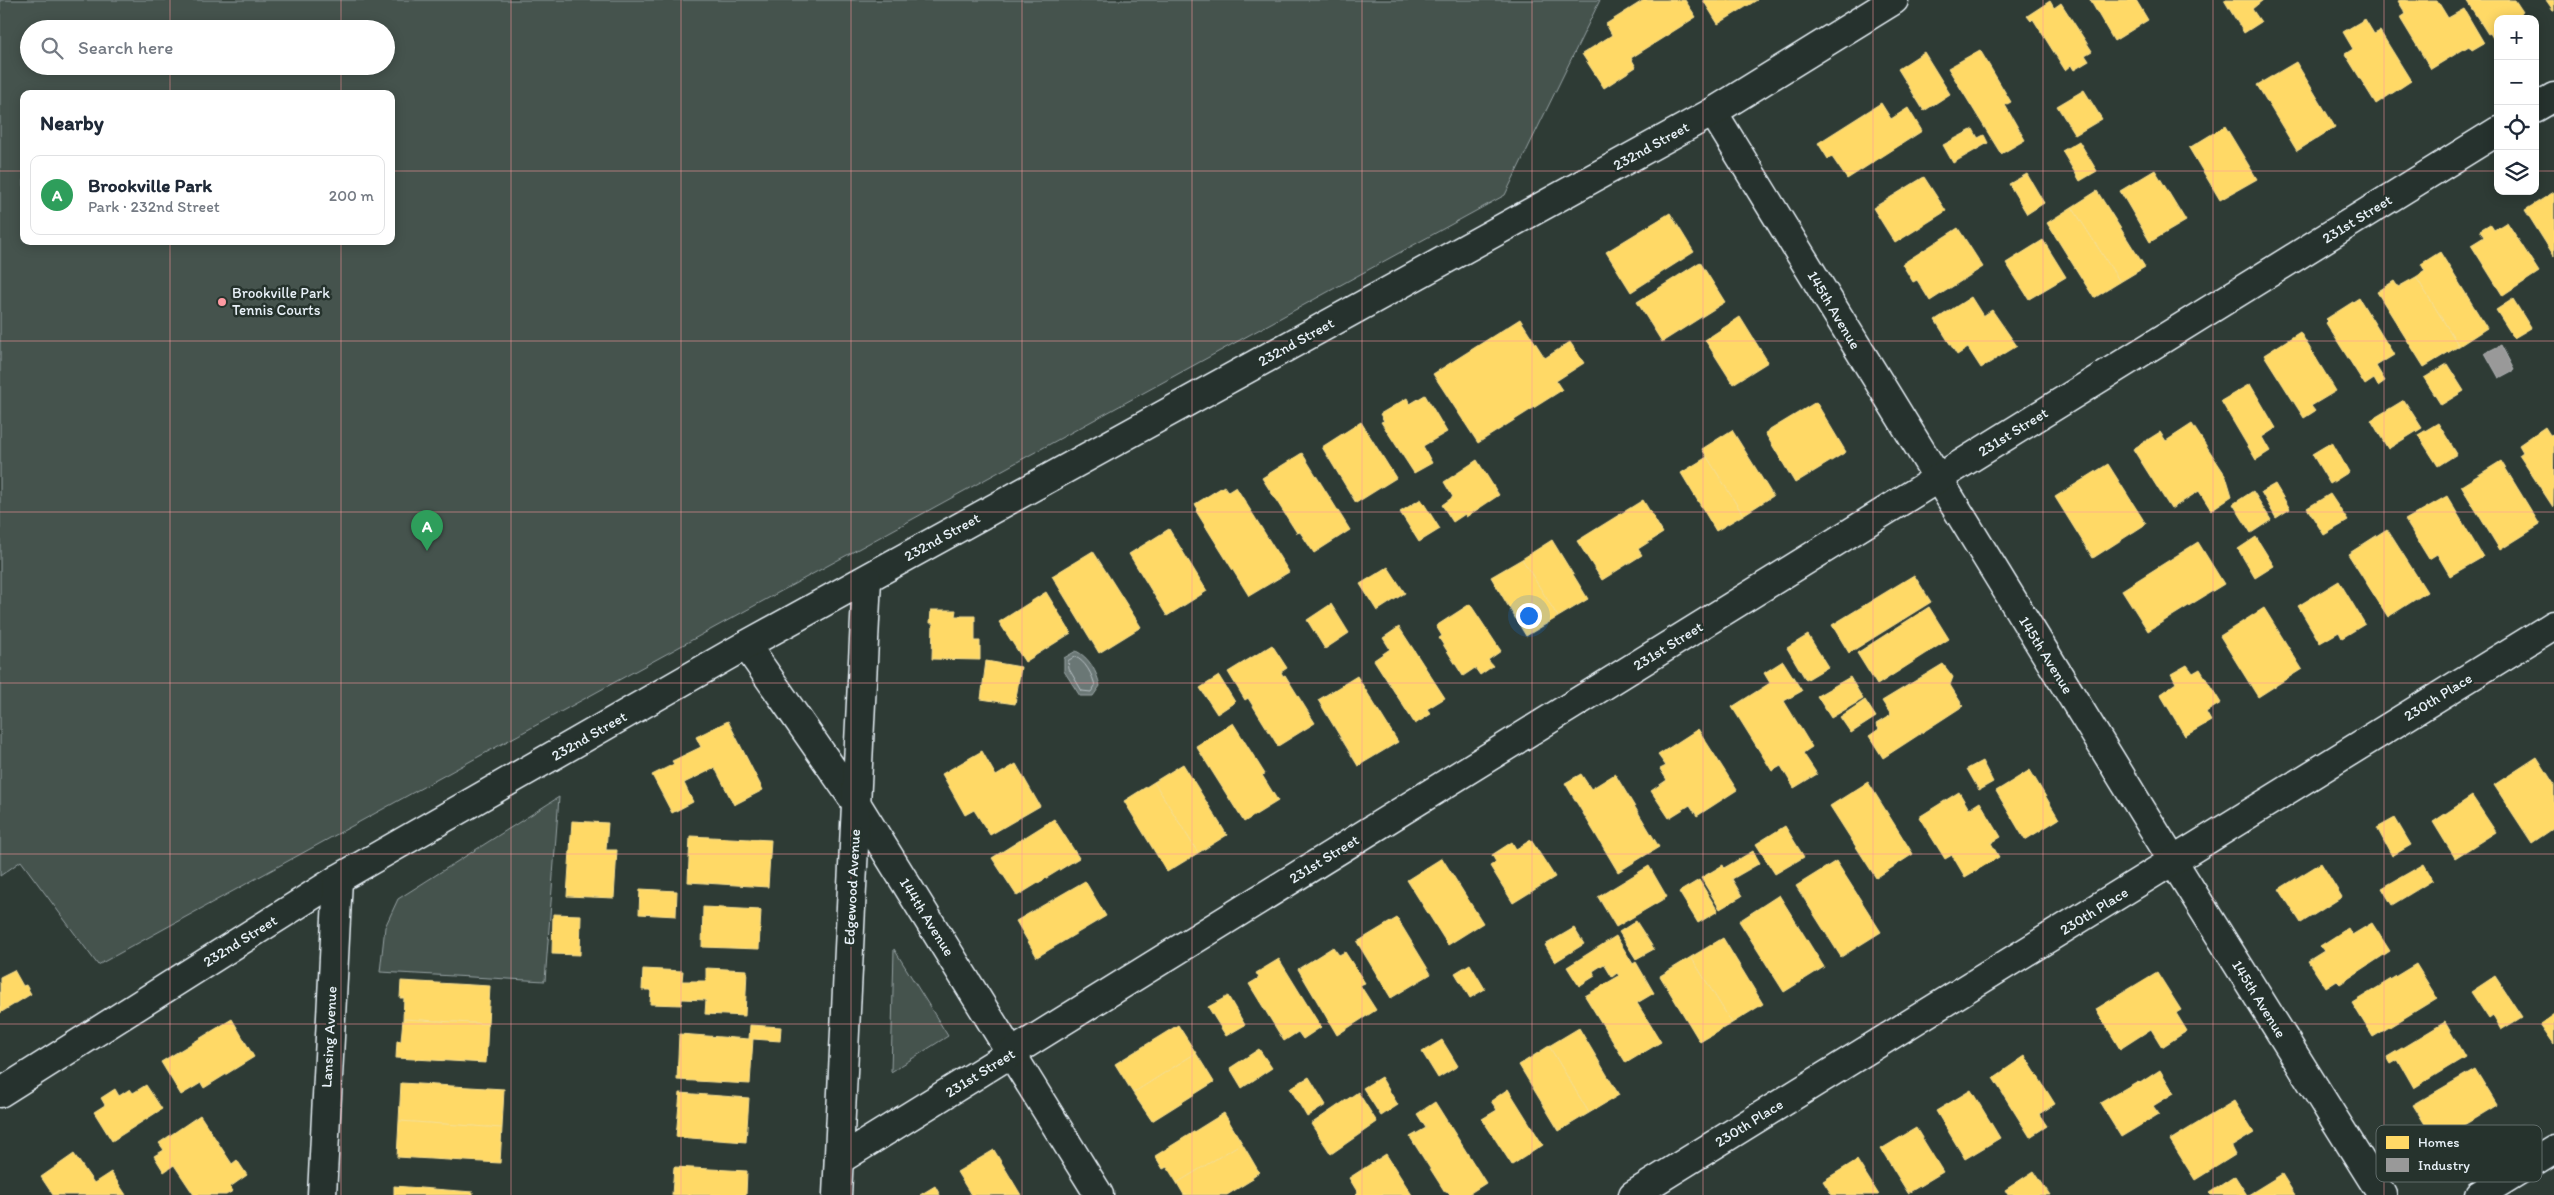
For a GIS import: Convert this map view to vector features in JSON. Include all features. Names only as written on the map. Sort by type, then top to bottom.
[{"type":"street","name":"232nd Street","points":[[0,1093],[338,879],[746,645],[1713,112],[1894,0]]},
{"type":"street","points":[[2539,106],[2554,97]]},
{"type":"street","name":"145th Avenue","points":[[1713,112],[1937,479],[2382,1195]]},
{"type":"street","name":"231st Street","points":[[839,1160],[2494,134]]},
{"type":"street","name":"Edgewood Avenue","points":[[837,1195],[866,579]]},
{"type":"street","name":"230th Place","points":[[1633,1195],[2554,625]]},
{"type":"street","name":"144th Avenue","points":[[746,645],[856,803],[1099,1195]]},
{"type":"street","name":"Lansing Avenue","points":[[322,1195],[338,879]]},
{"type":"street","points":[[2542,1156],[2554,1148]]},
{"type":"street","points":[[2479,1195],[2500,1182]]},
{"type":"shaded area","points":[[0,0],[1600,0],[1505,195],[98,965],[21,861],[0,876]]},
{"type":"shaded area","points":[[559,797],[545,981],[380,972],[385,927],[398,899]]},
{"type":"shaded area","points":[[894,949],[948,1036],[891,1072]]},
{"type":"water","points":[[1076,651],[1089,661],[1097,675],[1100,686],[1093,696],[1080,696],[1064,671],[1064,658]]},
{"type":"building: Homes","points":[[1644,0],[1685,0],[1696,17],[1631,58],[1636,67],[1604,88],[1582,54],[1612,35],[1606,24]]},
{"type":"building: Homes","points":[[1703,0],[1757,0],[1718,24]]},
{"type":"building: Homes","points":[[2090,0],[2136,0],[2148,20],[2114,41]]},
{"type":"building: Homes","points":[[2224,0],[2263,0],[2252,9],[2261,22],[2244,33]]},
{"type":"building: Homes","points":[[2437,0],[2448,18],[2464,9],[2484,43],[2472,50],[2469,46],[2431,69],[2400,18],[2406,14],[2398,1]]},
{"type":"building: Homes","points":[[2466,0],[2515,0],[2523,12],[2520,15],[2494,15],[2494,40],[2490,33],[2488,34]]},
{"type":"building: Homes","points":[[2546,0],[2554,0],[2554,10],[2553,10]]},
{"type":"building: Homes","points":[[2050,1],[2054,8],[2061,3],[2092,51],[2085,55],[2089,61],[2074,70],[2071,65],[2065,70],[2033,19],[2031,21],[2027,16]]},
{"type":"building: Homes","points":[[2365,19],[2374,34],[2380,31],[2411,81],[2376,104],[2345,54],[2353,49],[2343,32]]},
{"type":"building: Homes","points":[[1980,50],[2011,102],[2005,105],[2025,140],[2001,154],[1948,68]]},
{"type":"building: Homes","points":[[1924,52],[1950,94],[1924,111],[1898,69]]},
{"type":"building: Homes","points":[[2296,62],[2335,127],[2297,151],[2257,85]]},
{"type":"building: Homes","points":[[2084,90],[2102,119],[2075,135],[2057,106]]},
{"type":"building: Homes","points":[[1881,103],[1891,119],[1908,108],[1922,131],[1847,179],[1832,157],[1828,159],[1818,143]]},
{"type":"building: Homes","points":[[2225,126],[2257,179],[2220,200],[2189,148]]},
{"type":"building: Homes","points":[[1973,129],[1978,138],[1984,135],[1988,143],[1953,163],[1943,145]]},
{"type":"building: Homes","points":[[2079,141],[2097,171],[2080,181],[2062,151]]},
{"type":"building: Homes","points":[[2155,170],[2186,221],[2150,242],[2120,191]]},
{"type":"building: Homes","points":[[2027,174],[2044,203],[2027,214],[2009,184]]},
{"type":"building: Homes","points":[[1924,177],[1946,211],[1895,243],[1873,208]]},
{"type":"building: Homes","points":[[2097,191],[2145,267],[2120,282],[2072,207]]},
{"type":"building: Homes","points":[[2554,192],[2554,256],[2525,210]]},
{"type":"building: Homes","points":[[2072,207],[2120,282],[2094,298],[2047,223]]},
{"type":"building: Homes","points":[[1670,213],[1694,252],[1631,292],[1606,252]]},
{"type":"building: Homes","points":[[2507,222],[2539,272],[2503,296],[2471,245],[2484,237],[2480,230],[2490,224],[2494,230]]},
{"type":"building: Homes","points":[[1958,228],[1983,267],[1930,301],[1917,280],[1913,282],[1902,264]]},
{"type":"building: Homes","points":[[2043,240],[2066,277],[2029,299],[2006,263]]},
{"type":"building: Homes","points":[[2440,252],[2487,328],[2459,346],[2416,277],[2425,271],[2421,264]]},
{"type":"building: Homes","points":[[1700,262],[1725,302],[1662,342],[1637,302]]},
{"type":"building: Homes","points":[[2416,277],[2459,346],[2424,367],[2377,292],[2394,281],[2398,287]]},
{"type":"building: Homes","points":[[1971,297],[1983,316],[1992,310],[2017,346],[1981,368],[1968,348],[1957,355],[1935,320]]},
{"type":"building: Homes","points":[[2359,298],[2394,355],[2376,366],[2385,381],[2378,386],[2374,379],[2365,385],[2326,323],[2328,321],[2326,319]]},
{"type":"building: Homes","points":[[2513,299],[2531,328],[2514,338],[2496,310]]},
{"type":"building: Homes","points":[[1740,317],[1768,362],[1733,384],[1705,340]]},
{"type":"building: Homes","points":[[1520,319],[1545,358],[1570,342],[1584,363],[1556,381],[1562,390],[1478,443],[1433,374]]},
{"type":"building: Homes","points":[[2300,332],[2336,391],[2311,406],[2315,411],[2304,418],[2264,355]]},
{"type":"building: Homes","points":[[2447,364],[2464,391],[2441,405],[2424,378]]},
{"type":"building: Homes","points":[[2250,384],[2276,428],[2262,437],[2270,451],[2256,460],[2221,401]]},
{"type":"building: Homes","points":[[1425,395],[1447,432],[1423,446],[1432,463],[1414,473],[1381,422],[1384,421],[1380,414],[1407,398],[1410,404]]},
{"type":"building: Homes","points":[[2404,400],[2422,428],[2388,449],[2371,420]]},
{"type":"building: Homes","points":[[1816,402],[1846,452],[1795,483],[1765,433]]},
{"type":"building: Homes","points":[[1361,422],[1396,478],[1356,503],[1322,447]]},
{"type":"building: Homes","points":[[2438,423],[2457,454],[2438,466],[2418,435]]},
{"type":"building: Homes","points":[[2192,424],[2226,476],[2232,496],[2211,510],[2199,491],[2171,509],[2133,449],[2160,432],[2166,441]]},
{"type":"building: Homes","points":[[2545,427],[2550,435],[2554,434],[2553,507],[2519,455],[2523,452],[2519,445]]},
{"type":"building: Homes","points":[[1732,430],[1773,496],[1743,515],[1702,449]]},
{"type":"building: Homes","points":[[2332,442],[2349,472],[2330,484],[2312,454]]},
{"type":"building: Homes","points":[[1302,453],[1350,530],[1314,553],[1300,532],[1297,533],[1262,478]]},
{"type":"building: Homes","points":[[1707,457],[1743,515],[1716,531],[1681,473]]},
{"type":"building: Homes","points":[[1477,460],[1499,495],[1466,517],[1465,514],[1453,522],[1442,505],[1453,497],[1444,482]]},
{"type":"building: Homes","points":[[2501,461],[2540,525],[2500,550],[2461,486]]},
{"type":"building: Homes","points":[[2108,464],[2146,524],[2093,558],[2055,497]]},
{"type":"building: Homes","points":[[2275,484],[2290,509],[2276,518],[2261,492]]},
{"type":"building: Homes","points":[[1224,486],[1228,492],[1236,487],[1289,572],[1249,596],[1196,511],[1198,509],[1195,504]]},
{"type":"building: Homes","points":[[2253,491],[2271,520],[2251,533],[2233,504]]},
{"type":"building: Homes","points":[[2330,494],[2348,521],[2324,535],[2307,508]]},
{"type":"building: Homes","points":[[2447,496],[2483,557],[2450,576],[2437,554],[2429,559],[2405,520]]},
{"type":"building: Homes","points":[[1421,499],[1440,529],[1419,542],[1400,512]]},
{"type":"building: Homes","points":[[1643,500],[1663,533],[1638,549],[1642,555],[1602,580],[1577,541]]},
{"type":"building: Homes","points":[[1169,529],[1207,591],[1167,616],[1129,554]]},
{"type":"building: Homes","points":[[2387,529],[2427,592],[2388,617],[2348,554]]},
{"type":"building: Homes","points":[[2256,537],[2274,566],[2255,578],[2238,549]]},
{"type":"building: Homes","points":[[1552,540],[1588,599],[1558,617],[1522,559]]},
{"type":"building: Homes","points":[[2198,542],[2224,584],[2148,631],[2122,590]]},
{"type":"building: Homes","points":[[1093,551],[1141,627],[1099,653],[1052,576]]},
{"type":"building: Homes","points":[[1522,559],[1558,617],[1526,636],[1491,577]]},
{"type":"building: Homes","points":[[1388,567],[1405,593],[1377,611],[1360,584]]},
{"type":"building: Homes","points":[[1914,575],[1931,602],[1849,653],[1832,625]]},
{"type":"building: Homes","points":[[2339,581],[2365,624],[2342,638],[2339,632],[2320,643],[2298,606]]},
{"type":"building: Homes","points":[[1046,592],[1071,633],[1025,662],[999,622]]},
{"type":"building: Homes","points":[[1331,604],[1349,633],[1325,649],[1307,620]]},
{"type":"building: Homes","points":[[1470,604],[1501,651],[1488,660],[1493,666],[1480,675],[1475,668],[1463,676],[1439,638],[1442,636],[1436,626]]},
{"type":"building: Homes","points":[[1929,607],[1949,639],[1877,685],[1857,653]]},
{"type":"building: Homes","points":[[2264,608],[2302,669],[2258,697],[2220,636]]},
{"type":"building: Homes","points":[[931,610],[956,610],[955,616],[975,616],[975,641],[980,641],[980,660],[932,659],[933,623],[930,623]]},
{"type":"building: Homes","points":[[1399,627],[1445,698],[1427,709],[1431,714],[1415,724],[1374,660],[1390,649],[1383,638]]},
{"type":"building: Homes","points":[[1808,635],[1828,667],[1806,680],[1787,648]]},
{"type":"building: Homes","points":[[1272,645],[1287,668],[1281,672],[1283,676],[1285,675],[1315,723],[1278,746],[1248,698],[1245,700],[1228,672]]},
{"type":"building: Homes","points":[[986,661],[1021,667],[1015,704],[981,699]]},
{"type":"building: Homes","points":[[1783,661],[1802,691],[1784,701],[1812,747],[1803,753],[1817,774],[1794,788],[1781,766],[1772,771],[1732,707],[1770,683],[1764,673]]},
{"type":"building: Homes","points":[[1943,664],[1953,677],[1950,685],[1963,706],[1883,758],[1869,736],[1879,729],[1876,724],[1891,715],[1882,701]]},
{"type":"building: Homes","points":[[2187,665],[2193,673],[2200,669],[2221,703],[2206,712],[2211,721],[2185,736],[2160,694],[2176,683],[2171,674]]},
{"type":"building: Homes","points":[[1219,676],[1235,702],[1217,714],[1200,688]]},
{"type":"building: Homes","points":[[1357,676],[1398,742],[1358,766],[1318,700]]},
{"type":"building: Homes","points":[[1850,677],[1863,699],[1831,718],[1817,696]]},
{"type":"building: Homes","points":[[1865,700],[1876,717],[1851,733],[1840,717]]},
{"type":"building: Homes","points":[[728,721],[763,790],[734,805],[715,768],[684,783],[693,802],[672,813],[652,775],[674,764],[672,761],[701,747],[696,737]]},
{"type":"building: Homes","points":[[1233,723],[1265,774],[1262,775],[1278,801],[1244,822],[1196,746]]},
{"type":"building: Homes","points":[[1698,729],[1737,790],[1697,816],[1690,805],[1669,818],[1651,791],[1667,780],[1660,769],[1666,766],[1658,755]]},
{"type":"building: Homes","points":[[982,751],[996,776],[1016,764],[1040,806],[990,835],[974,810],[965,815],[942,774]]},
{"type":"building: Homes","points":[[2537,757],[2554,784],[2554,828],[2532,843],[2494,785]]},
{"type":"building: Homes","points":[[1982,761],[1993,782],[1979,790],[1967,769]]},
{"type":"building: Homes","points":[[1183,764],[1227,835],[1198,853],[1154,782]]},
{"type":"building: Homes","points":[[2030,770],[2059,819],[2025,840],[1996,791]]},
{"type":"building: Homes","points":[[1581,774],[1591,789],[1615,774],[1659,847],[1618,872],[1565,783]]},
{"type":"building: Homes","points":[[1154,782],[1198,853],[1167,872],[1124,801]]},
{"type":"building: Homes","points":[[1868,782],[1913,854],[1876,878],[1830,806]]},
{"type":"building: Homes","points":[[1959,792],[1969,809],[1980,802],[2001,837],[1991,843],[1999,857],[1965,877],[1952,855],[1945,859],[1919,817]]},
{"type":"building: Homes","points":[[2472,796],[2496,832],[2455,858],[2433,822]]},
{"type":"building: Homes","points":[[2395,818],[2411,845],[2392,856],[2377,828]]},
{"type":"building: Homes","points":[[1054,819],[1079,858],[1017,896],[992,858]]},
{"type":"building: Homes","points":[[572,821],[608,823],[606,850],[617,850],[614,898],[567,896]]},
{"type":"building: Homes","points":[[1785,826],[1804,857],[1775,874],[1756,844]]},
{"type":"building: Homes","points":[[690,836],[771,840],[768,887],[688,882]]},
{"type":"building: Homes","points":[[1531,840],[1555,877],[1513,903],[1490,866],[1496,862],[1492,855],[1512,842],[1516,849]]},
{"type":"building: Homes","points":[[1753,851],[1760,863],[1732,879],[1742,896],[1720,909],[1701,878],[1723,865],[1724,868]]},
{"type":"building: Homes","points":[[1442,858],[1483,923],[1448,945],[1407,880]]},
{"type":"building: Homes","points":[[1836,861],[1881,932],[1841,957],[1796,886]]},
{"type":"building: Homes","points":[[2321,863],[2342,897],[2301,923],[2279,889]]},
{"type":"building: Homes","points":[[2424,864],[2433,880],[2392,905],[2382,888]]},
{"type":"building: Homes","points":[[1649,866],[1667,897],[1616,927],[1598,897]]},
{"type":"building: Homes","points":[[1699,880],[1718,911],[1698,923],[1679,892]]},
{"type":"building: Homes","points":[[1085,881],[1106,916],[1037,957],[1016,921]]},
{"type":"building: Homes","points":[[640,889],[677,891],[676,916],[639,914]]},
{"type":"building: Homes","points":[[1779,895],[1824,967],[1784,992],[1739,921]]},
{"type":"building: Homes","points":[[703,907],[761,910],[759,949],[702,947]]},
{"type":"building: Homes","points":[[553,914],[581,915],[580,955],[552,954]]},
{"type":"building: Homes","points":[[1397,918],[1431,974],[1391,998],[1357,942]]},
{"type":"building: Homes","points":[[1636,921],[1654,949],[1636,959],[1619,932]]},
{"type":"building: Homes","points":[[2372,923],[2390,951],[2340,984],[2337,981],[2326,988],[2308,961],[2324,951],[2320,946],[2348,928],[2352,935]]},
{"type":"building: Homes","points":[[1574,928],[1584,944],[1555,962],[1545,945]]},
{"type":"building: Homes","points":[[1616,936],[1633,964],[1636,962],[1654,993],[1637,1003],[1661,1042],[1626,1063],[1585,996],[1619,976],[1617,973],[1612,977],[1604,964],[1593,971],[1595,976],[1579,986],[1567,967]]},
{"type":"building: Homes","points":[[1723,938],[1763,1004],[1732,1023],[1691,957]]},
{"type":"building: Homes","points":[[1333,947],[1339,955],[1345,952],[1365,983],[1360,985],[1376,1010],[1337,1035],[1298,969]]},
{"type":"building: Homes","points":[[1691,957],[1732,1023],[1700,1042],[1660,976]]},
{"type":"building: Homes","points":[[1279,959],[1321,1027],[1303,1039],[1298,1032],[1284,1041],[1249,984],[1259,978],[1256,973]]},
{"type":"building: Homes","points":[[1470,964],[1485,989],[1470,998],[1455,973]]},
{"type":"building: Homes","points":[[2416,964],[2437,998],[2373,1037],[2352,1003]]},
{"type":"building: Homes","points":[[706,968],[747,970],[745,1016],[705,1014],[706,1000],[682,999],[681,1005],[650,1004],[651,990],[642,990],[643,969],[683,971],[682,981],[706,981]]},
{"type":"building: Homes","points":[[14,970],[23,986],[26,985],[31,994],[0,1013],[0,977]]},
{"type":"building: Homes","points":[[2157,972],[2181,1010],[2176,1013],[2187,1031],[2162,1047],[2151,1029],[2120,1049],[2096,1009]]},
{"type":"building: Homes","points":[[2495,976],[2522,1017],[2501,1030],[2493,1016],[2489,1019],[2471,992]]},
{"type":"building: Homes","points":[[401,981],[490,986],[488,1024],[403,1019],[404,998],[400,998]]},
{"type":"building: Homes","points":[[1228,996],[1245,1025],[1226,1036],[1208,1007]]},
{"type":"building: Homes","points":[[2554,1014],[2554,1044],[2540,1024]]},
{"type":"building: Homes","points":[[232,1019],[254,1057],[204,1088],[201,1083],[181,1095],[161,1062]]},
{"type":"building: Homes","points":[[403,1019],[488,1024],[486,1063],[396,1058],[397,1041],[401,1041]]},
{"type":"building: Homes","points":[[2445,1022],[2465,1057],[2414,1088],[2398,1060],[2391,1064],[2387,1057]]},
{"type":"building: Homes","points":[[750,1025],[781,1027],[780,1041],[753,1039],[750,1084],[677,1080],[679,1034],[749,1039]]},
{"type":"building: Homes","points":[[1178,1025],[1196,1053],[1133,1093],[1115,1064]]},
{"type":"building: Homes","points":[[1579,1028],[1619,1095],[1589,1113],[1549,1046]]},
{"type":"building: Homes","points":[[1442,1040],[1458,1066],[1438,1078],[1422,1052]]},
{"type":"building: Homes","points":[[1549,1046],[1589,1113],[1559,1131],[1519,1065]]},
{"type":"building: Homes","points":[[1259,1049],[1272,1068],[1242,1088],[1230,1068]]},
{"type":"building: Homes","points":[[1196,1053],[1214,1082],[1152,1121],[1133,1093]]},
{"type":"building: Homes","points":[[2025,1056],[2055,1104],[2039,1114],[2047,1126],[2030,1137],[1993,1078]]},
{"type":"building: Homes","points":[[2475,1069],[2497,1105],[2464,1125],[2425,1125],[2413,1105]]},
{"type":"building: Homes","points":[[2160,1070],[2174,1093],[2153,1106],[2159,1114],[2121,1137],[2100,1103],[2138,1081],[2140,1083]]},
{"type":"building: Homes","points":[[1309,1077],[1326,1105],[1307,1117],[1290,1088]]},
{"type":"building: Homes","points":[[1381,1077],[1398,1105],[1381,1116],[1363,1088]]},
{"type":"building: Homes","points":[[401,1083],[504,1089],[502,1128],[399,1121]]},
{"type":"building: Homes","points":[[146,1085],[162,1109],[112,1141],[94,1112],[105,1105],[101,1098],[115,1089],[119,1096],[130,1089],[133,1093]]},
{"type":"building: Homes","points":[[1508,1089],[1543,1145],[1512,1165],[1482,1119],[1497,1110],[1491,1101]]},
{"type":"building: Homes","points":[[1971,1090],[2000,1138],[1965,1159],[1936,1111]]},
{"type":"building: Homes","points":[[1358,1092],[1377,1122],[1331,1154],[1311,1124]]},
{"type":"building: Homes","points":[[680,1093],[749,1098],[746,1142],[676,1137]]},
{"type":"building: Homes","points":[[2234,1101],[2254,1133],[2231,1147],[2235,1155],[2195,1180],[2170,1140]]},
{"type":"building: Homes","points":[[1435,1102],[1486,1183],[1467,1195],[1450,1195],[1447,1191],[1445,1192],[1410,1137],[1426,1128],[1417,1114]]},
{"type":"building: Homes","points":[[1224,1113],[1242,1143],[1177,1183],[1167,1167],[1163,1169],[1155,1156]]},
{"type":"building: Homes","points":[[200,1115],[232,1164],[237,1160],[247,1175],[230,1187],[233,1191],[226,1195],[194,1195],[174,1165],[164,1172],[154,1156],[164,1150],[159,1143]]},
{"type":"building: Homes","points":[[399,1121],[502,1128],[500,1163],[397,1157]]},
{"type":"building: Homes","points":[[1916,1128],[1943,1172],[1908,1193],[1881,1149]]},
{"type":"building: Homes","points":[[1242,1143],[1259,1172],[1252,1177],[1253,1179],[1227,1195],[1184,1195],[1177,1183]]},
{"type":"building: Homes","points":[[994,1150],[1021,1195],[971,1195],[957,1172]]},
{"type":"building: Homes","points":[[74,1154],[94,1183],[111,1172],[126,1195],[53,1195],[41,1177]]},
{"type":"building: Homes","points":[[1386,1154],[1412,1195],[1356,1195],[1358,1193],[1349,1178]]},
{"type":"building: Homes","points":[[1857,1160],[1879,1195],[1832,1195],[1823,1181]]},
{"type":"building: Homes","points":[[674,1167],[747,1171],[746,1195],[672,1195]]},
{"type":"building: Homes","points":[[2034,1171],[2050,1195],[2008,1195],[2005,1190]]},
{"type":"building: Homes","points":[[2282,1174],[2295,1195],[2248,1195]]},
{"type":"building: Homes","points":[[2235,1176],[2247,1195],[2211,1195],[2209,1193]]},
{"type":"building: Homes","points":[[394,1186],[473,1192],[473,1195],[394,1195]]},
{"type":"building: Homes","points":[[935,1186],[940,1195],[920,1195]]},
{"type":"building: Industry","points":[[2501,345],[2514,370],[2499,378],[2485,353]]},
{"type":"place","name":"Brookville Park Tennis Courts","points":[[222,302]]},
{"type":"place","name":"Brookville Park","points":[[427,551]]}]
